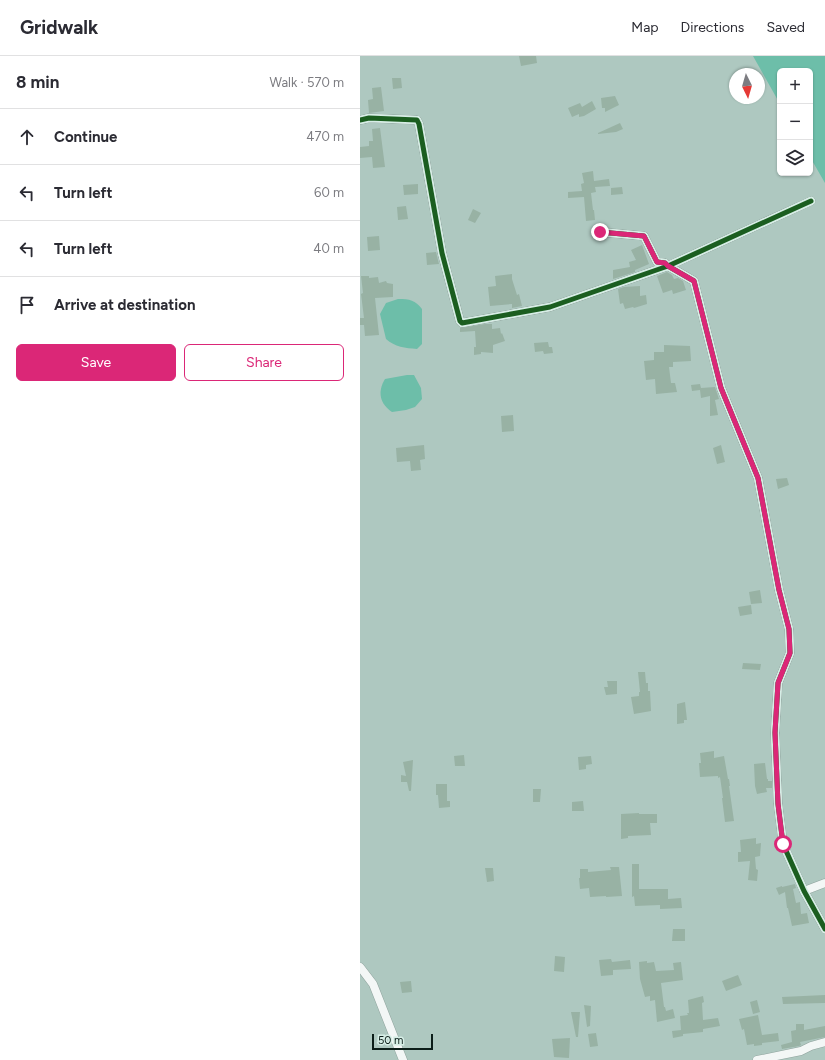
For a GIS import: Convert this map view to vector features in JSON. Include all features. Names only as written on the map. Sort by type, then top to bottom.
[{"type":"street","points":[[360,120],[369,118],[417,120],[419,124],[442,254],[460,321],[462,323],[550,307],[668,266],[811,201]]},
{"type":"street","points":[[600,232],[644,236],[657,262],[665,263],[694,281],[721,388],[758,478],[779,590],[789,629],[790,653],[778,683],[775,732],[778,804],[783,844],[804,891],[825,929]]},
{"type":"street","points":[[804,891],[825,884]]},
{"type":"street","points":[[360,967],[373,984],[403,1060]]},
{"type":"street","points":[[758,1060],[801,1051],[825,1042]]},
{"type":"shaded area","points":[[753,56],[825,56],[825,183],[813,162],[813,68],[777,68],[777,99],[765,77],[765,68],[760,68]]},
{"type":"shaded area","points":[[398,299],[412,301],[422,309],[422,344],[417,349],[404,348],[389,342],[386,339],[380,314],[386,303]]},
{"type":"shaded area","points":[[414,375],[421,388],[422,399],[415,407],[392,412],[382,401],[381,397],[381,389],[385,379]]},
{"type":"building","points":[[519,56],[536,56],[537,63],[521,66]]},
{"type":"building","points":[[392,78],[401,78],[402,88],[393,89]]},
{"type":"building","points":[[381,87],[384,111],[369,113],[368,100],[373,99],[372,88]]},
{"type":"building","points":[[615,96],[619,105],[605,112],[605,108],[602,108],[601,98]]},
{"type":"building","points":[[592,101],[596,109],[584,116],[579,117],[579,114],[572,117],[568,108],[580,103],[582,107]]},
{"type":"building","points":[[620,123],[623,129],[616,132],[598,134],[598,133]]},
{"type":"building","points":[[380,128],[385,167],[373,168],[372,157],[360,158],[360,147],[369,146],[369,141],[373,141],[372,129]]},
{"type":"building","points":[[593,171],[594,181],[609,179],[610,186],[595,187],[596,192],[591,193],[595,220],[586,221],[584,197],[568,198],[568,192],[582,191],[581,184],[584,183],[582,173]]},
{"type":"building","points":[[418,184],[418,194],[404,195],[403,185]]},
{"type":"building","points":[[622,187],[623,194],[611,195],[611,188]]},
{"type":"building","points":[[406,206],[408,219],[398,220],[397,207]]},
{"type":"building","points":[[473,209],[481,213],[475,223],[468,220]]},
{"type":"building","points":[[379,236],[380,250],[368,251],[367,237]]},
{"type":"building","points":[[642,245],[649,264],[635,270],[635,272],[613,279],[613,270],[630,267],[629,262],[636,260],[631,250]]},
{"type":"building","points":[[436,252],[439,264],[427,265],[426,253]]},
{"type":"building","points":[[667,272],[672,275],[674,279],[678,278],[683,281],[686,290],[673,294],[672,290],[663,293],[657,276]]},
{"type":"building","points":[[512,274],[517,295],[519,294],[522,306],[512,308],[512,304],[490,306],[488,287],[496,286],[495,276]]},
{"type":"building","points":[[361,276],[369,276],[369,278],[378,277],[379,283],[386,281],[387,283],[393,284],[393,297],[375,298],[379,335],[365,336],[364,325],[360,325],[360,318],[364,318],[361,294],[363,293]]},
{"type":"building","points":[[640,286],[640,296],[646,295],[647,304],[625,309],[623,303],[620,304],[618,289]]},
{"type":"building","points":[[492,324],[492,329],[500,328],[501,334],[502,333],[505,341],[493,345],[493,353],[481,352],[481,354],[474,355],[474,347],[476,347],[475,331],[460,332],[460,328]]},
{"type":"building","points":[[548,342],[549,347],[552,347],[553,353],[544,354],[543,351],[535,352],[534,343]]},
{"type":"building","points":[[664,345],[690,346],[691,361],[673,362],[673,367],[669,367],[671,383],[675,383],[677,392],[656,394],[655,379],[646,380],[644,361],[654,360],[654,352],[664,352]]},
{"type":"building","points":[[700,384],[701,388],[715,387],[719,399],[715,400],[718,415],[710,416],[710,396],[701,398],[700,390],[692,391],[691,385]]},
{"type":"building","points":[[513,415],[514,431],[502,432],[501,416]]},
{"type":"building","points":[[424,445],[425,459],[420,460],[421,470],[411,471],[410,461],[397,462],[396,448]]},
{"type":"building","points":[[721,445],[725,462],[717,464],[713,448]]},
{"type":"building","points":[[787,478],[789,485],[778,489],[776,479]]},
{"type":"building","points":[[760,590],[762,603],[751,604],[749,592]]},
{"type":"building","points":[[751,605],[752,614],[740,616],[738,607]]},
{"type":"building","points":[[743,663],[761,664],[760,670],[742,669]]},
{"type":"building","points":[[638,672],[645,672],[646,683],[648,683],[648,691],[650,691],[651,711],[634,714],[631,697],[639,696]]},
{"type":"building","points":[[607,681],[617,681],[617,694],[606,695],[604,687],[608,687]]},
{"type":"building","points":[[685,702],[687,720],[684,720],[684,723],[677,724],[677,704]]},
{"type":"building","points":[[714,751],[714,758],[724,756],[729,779],[734,821],[725,822],[720,777],[700,777],[700,753]]},
{"type":"building","points":[[464,755],[465,766],[455,766],[454,756]]},
{"type":"building","points":[[591,756],[592,764],[586,765],[586,769],[579,770],[578,757]]},
{"type":"building","points":[[413,760],[411,791],[409,791],[407,782],[401,782],[401,775],[406,776],[403,762]]},
{"type":"building","points":[[765,763],[767,779],[768,781],[772,781],[772,788],[766,788],[767,792],[757,794],[754,764]]},
{"type":"building","points":[[436,784],[447,784],[447,801],[450,801],[450,807],[439,808],[438,795],[436,795]]},
{"type":"building","points":[[533,789],[541,789],[540,802],[533,802]]},
{"type":"building","points":[[583,801],[584,811],[572,811],[572,802]]},
{"type":"building","points":[[621,814],[657,814],[657,823],[650,823],[651,835],[628,836],[628,838],[621,839]]},
{"type":"building","points":[[756,838],[756,844],[761,843],[760,856],[755,857],[756,869],[758,870],[757,881],[748,880],[750,861],[738,862],[738,852],[741,852],[740,840]]},
{"type":"building","points":[[632,864],[639,864],[639,889],[668,889],[668,899],[681,898],[682,908],[660,909],[660,905],[635,906],[634,896],[632,897]]},
{"type":"building","points":[[610,867],[619,867],[622,896],[590,897],[589,888],[580,889],[580,869],[588,869],[588,872],[611,870]]},
{"type":"building","points":[[485,868],[493,868],[494,881],[487,882]]},
{"type":"building","points":[[795,884],[796,888],[793,889],[796,903],[800,902],[801,914],[807,913],[809,923],[792,926],[787,908],[785,892],[779,895],[776,888]]},
{"type":"building","points":[[673,929],[685,929],[685,941],[672,941]]},
{"type":"building","points":[[555,956],[565,957],[564,972],[554,971]]},
{"type":"building","points":[[611,959],[612,962],[630,960],[631,969],[613,970],[613,975],[601,976],[599,960]]},
{"type":"building","points":[[647,961],[647,963],[654,962],[656,971],[674,970],[673,963],[681,962],[683,980],[661,983],[664,1007],[666,1011],[673,1009],[675,1018],[657,1022],[655,1000],[650,1001],[650,996],[645,997],[640,979],[639,962]]},
{"type":"building","points":[[738,975],[742,985],[726,991],[722,981]]},
{"type":"building","points":[[411,981],[412,992],[402,993],[400,982]]},
{"type":"building","points":[[825,995],[825,1003],[783,1004],[782,997]]},
{"type":"building","points":[[703,996],[703,1020],[718,1018],[720,1026],[703,1029],[703,1032],[683,1034],[683,1036],[673,1038],[672,1031],[681,1030],[680,1016],[688,1015],[687,1013],[689,1013],[688,1000]]},
{"type":"building","points":[[757,1000],[760,1012],[753,1014],[750,1002]]},
{"type":"building","points":[[584,1005],[591,1006],[590,1026],[587,1027]]},
{"type":"building","points":[[571,1012],[580,1012],[578,1037],[576,1037]]},
{"type":"building","points":[[758,1015],[762,1035],[778,1033],[779,1041],[762,1043],[762,1045],[754,1046],[754,1044],[747,1045],[744,1029],[742,1030],[739,1019]]},
{"type":"building","points":[[796,1024],[804,1024],[804,1030],[825,1026],[825,1037],[800,1042],[801,1045],[799,1046],[782,1049],[781,1045],[792,1042],[791,1031],[796,1030]]},
{"type":"building","points":[[596,1033],[598,1046],[590,1047],[588,1034]]},
{"type":"building","points":[[570,1038],[569,1058],[554,1057],[552,1039]]},
{"type":"cycle path","points":[[360,120],[369,118],[417,120],[419,124],[442,253],[460,321],[462,323],[550,307],[668,266],[811,201]]},
{"type":"cycle path","points":[[600,232],[644,236],[657,262],[665,263],[694,281],[721,388],[758,478],[779,590],[789,629],[790,653],[778,683],[775,733],[778,804],[783,844],[804,891],[825,929]]},
{"type":"route","points":[[600,232],[644,236],[657,262],[665,263],[694,281],[721,388],[758,478],[779,590],[789,629],[790,653],[778,683],[775,732],[778,804],[783,844]]}]
